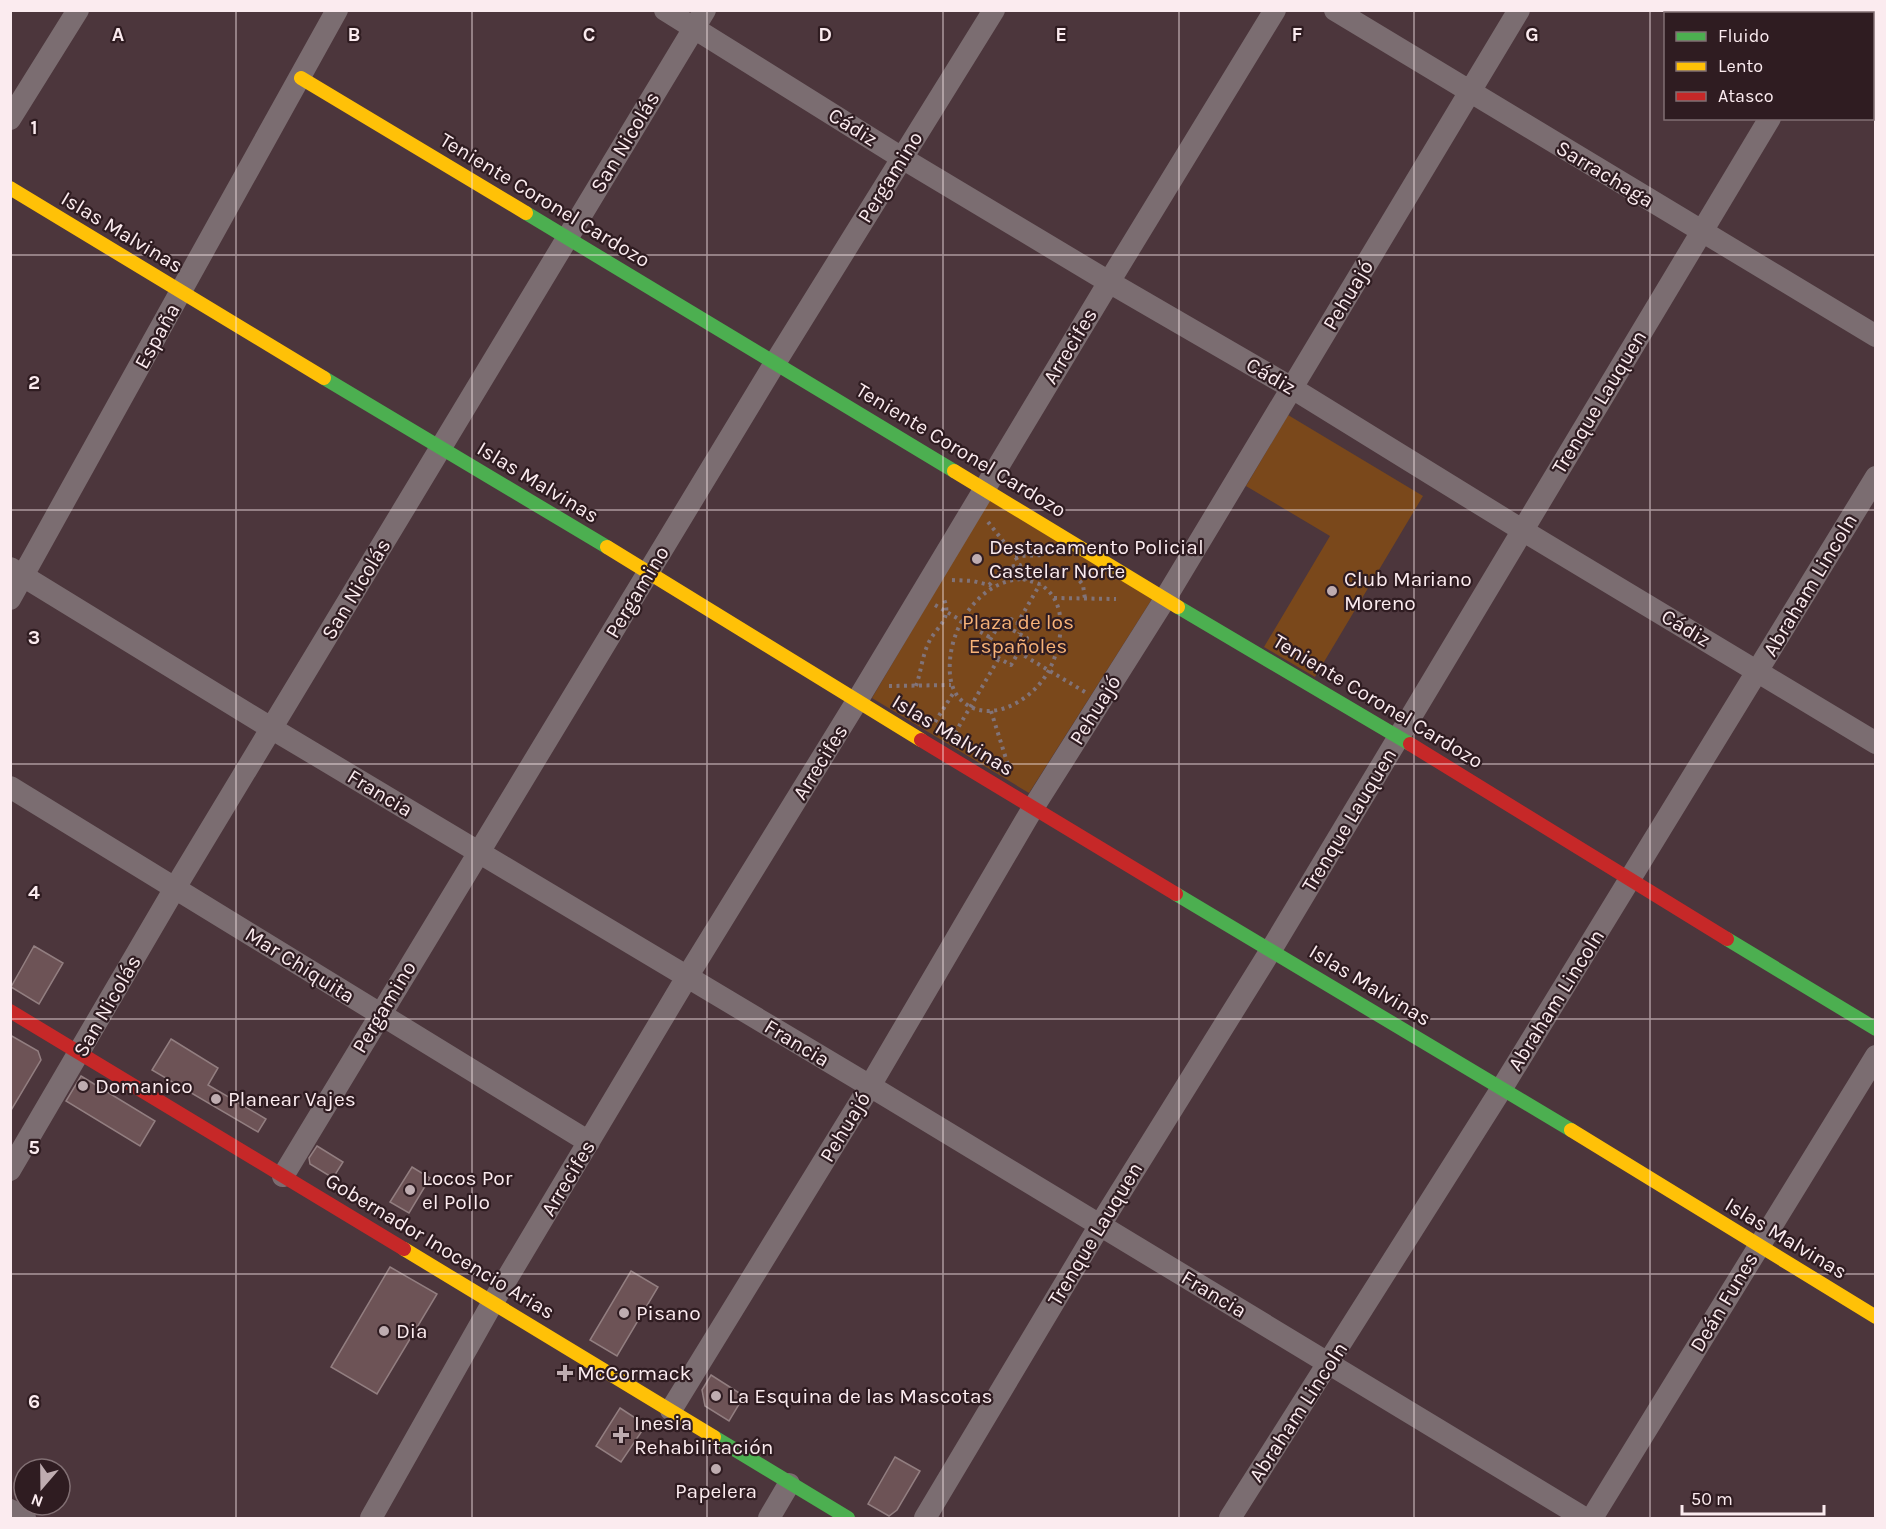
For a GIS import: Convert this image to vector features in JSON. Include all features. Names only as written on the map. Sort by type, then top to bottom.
[{"type":"street","points":[[10,119],[78,10]]},
{"type":"street","name":"España","points":[[10,599],[17,572],[181,293],[337,10]]},
{"type":"street","name":"Cádiz","points":[[665,10],[700,20],[902,158],[1292,388],[1875,743]]},
{"type":"street","name":"Pergamino","points":[[283,1176],[776,363],[994,10]]},
{"type":"street","name":"Arrecifes","points":[[371,1518],[493,1302],[687,977],[862,694],[1275,10]]},
{"type":"street","name":"Sarrachaga","points":[[1335,10],[1875,336]]},
{"type":"street","name":"Pehuajó","points":[[671,1410],[870,1086],[1033,808],[1165,599],[1519,10]]},
{"type":"street","name":"San Nicolás","points":[[10,1170],[271,728],[700,20]]},
{"type":"street","name":"Teniente Coronel Cardozo","points":[[301,78],[1165,599],[1399,737],[1875,1029]]},
{"type":"street","name":"Trenque Lauquen","points":[[925,1518],[1100,1225],[1271,950],[1769,120]]},
{"type":"street","name":"Islas Malvinas","points":[[10,188],[441,449],[650,573],[862,694],[923,741],[1502,1088],[1875,1317]]},
{"type":"street","name":"Abraham Lincoln","points":[[1230,1518],[1502,1088],[1875,477]]},
{"type":"street","name":"Francia","points":[[17,572],[271,728],[870,1086],[1584,1518]]},
{"type":"street","name":"Mar Chiquita","points":[[10,787],[589,1142]]},
{"type":"street","name":"Gobernador Inocencio Arias","points":[[10,1011],[848,1518]]},
{"type":"street","name":"Deán Funes","points":[[1592,1518],[1875,1056]]},
{"type":"street","points":[[769,1518],[789,1484]]},
{"type":"street","points":[[10,1510],[25,1518]]},
{"type":"path","points":[[972,510],[980,514],[1016,556],[1028,580]]},
{"type":"path","points":[[1016,556],[1044,555],[1053,559]]},
{"type":"path","points":[[946,583],[960,579],[989,585],[1001,571],[1010,566],[1021,565]]},
{"type":"path","points":[[1008,580],[1028,580],[1040,585],[1054,598],[1059,609],[1061,626],[1058,648],[1049,670],[1041,682],[1014,705],[991,711],[970,707],[954,692],[949,667],[951,644],[961,620],[975,602],[995,586],[1008,580]]},
{"type":"path","points":[[1017,624],[1040,585]]},
{"type":"path","points":[[916,686],[928,641],[942,625],[946,611],[943,589]]},
{"type":"path","points":[[920,596],[991,638]]},
{"type":"path","points":[[1054,598],[1118,599]]},
{"type":"path","points":[[1006,626],[1011,620],[1023,627],[1019,634]]},
{"type":"path","points":[[1000,623],[1006,626],[1027,638],[1011,665],[984,650],[1000,623]]},
{"type":"path","points":[[1018,652],[1100,701]]},
{"type":"path","points":[[943,753],[999,658]]},
{"type":"path","points":[[862,694],[916,686],[951,685]]},
{"type":"path","points":[[923,741],[954,692]]},
{"type":"path","points":[[991,711],[1008,767]]},
{"type":"green space","name":"Club Mariano Moreno","points":[[1288,415],[1423,496],[1315,677],[1264,647],[1330,536],[1246,486]]},
{"type":"green space","name":"Plaza de los Españoles","points":[[989,500],[1152,599],[1029,793],[872,698]]},
{"type":"building","points":[[34,946],[63,963],[39,1004],[11,987]]},
{"type":"building","points":[[10,1035],[38,1051],[41,1060],[10,1112]]},
{"type":"building","points":[[171,1039],[218,1068],[208,1085],[266,1119],[258,1132],[152,1070]]},
{"type":"building","points":[[81,1076],[155,1121],[140,1146],[66,1101]]},
{"type":"building","points":[[317,1146],[343,1162],[333,1178],[310,1164],[309,1158]]},
{"type":"building","name":"Locos Por el Pollo","points":[[412,1167],[430,1178],[409,1213],[390,1202]]},
{"type":"building","name":"Dia","points":[[390,1267],[437,1294],[377,1394],[331,1367]]},
{"type":"building","name":"Pisano","points":[[631,1271],[658,1287],[617,1356],[590,1340]]},
{"type":"building","points":[[711,1375],[744,1396],[729,1421],[705,1406],[702,1390]]},
{"type":"building","name":"Inesia Rehabilitación","points":[[620,1408],[646,1425],[621,1462],[596,1446]]},
{"type":"building","points":[[895,1457],[920,1471],[897,1510],[889,1516],[868,1504]]},
{"type":"traffic: fast","points":[[526,213],[954,471]]},
{"type":"traffic: fast","points":[[324,378],[607,547]]},
{"type":"traffic: fast","points":[[1178,607],[1410,744]]},
{"type":"traffic: fast","points":[[1176,894],[1571,1130]]},
{"type":"traffic: fast","points":[[1727,939],[1876,1029]]},
{"type":"traffic: fast","points":[[714,1437],[848,1518]]},
{"type":"traffic: slow","points":[[301,78],[526,213]]},
{"type":"traffic: slow","points":[[10,188],[324,378]]},
{"type":"traffic: slow","points":[[954,471],[1178,607]]},
{"type":"traffic: slow","points":[[607,547],[921,740]]},
{"type":"traffic: slow","points":[[1571,1130],[1876,1317]]},
{"type":"traffic: slow","points":[[404,1249],[714,1437]]},
{"type":"traffic: jam","points":[[921,740],[1176,894]]},
{"type":"traffic: jam","points":[[1410,744],[1727,939]]},
{"type":"traffic: jam","points":[[10,1011],[404,1249]]},
{"type":"place","name":"Destacamento Policial Castelar Norte","points":[[977,559]]},
{"type":"place","name":"Club Mariano Moreno","points":[[1332,591]]},
{"type":"place","name":"Domanico","points":[[83,1086]]},
{"type":"place","name":"Planear Vajes","points":[[216,1099]]},
{"type":"place","name":"Locos Por el Pollo","points":[[410,1190]]},
{"type":"place","name":"Pisano","points":[[624,1313]]},
{"type":"place","name":"Dia","points":[[384,1331]]},
{"type":"place","name":"McCormack","points":[[565,1373]]},
{"type":"place","name":"La Esquina de las Mascotas","points":[[716,1396]]},
{"type":"place","name":"Inesia Rehabilitación","points":[[621,1435]]},
{"type":"place","name":"Papelera","points":[[716,1469]]}]
